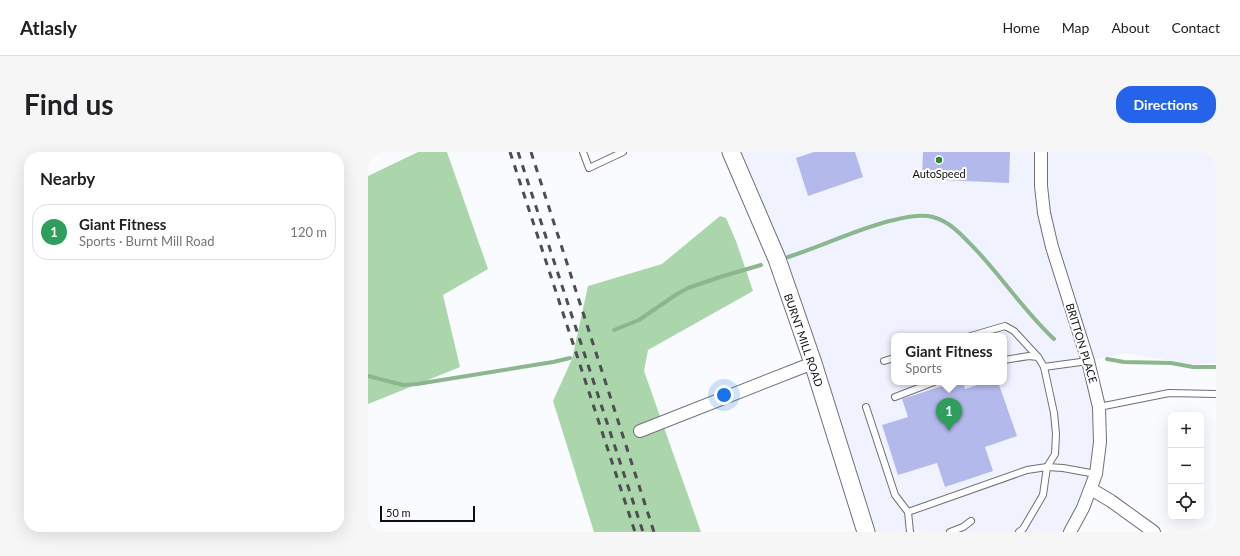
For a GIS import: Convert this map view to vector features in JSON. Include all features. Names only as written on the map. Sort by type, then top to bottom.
[{"type":"main road","name":"BURNT MILL ROAD","points":[[731,152],[777,259],[813,364],[866,532]]},
{"type":"street","name":"BRITTON PLACE","points":[[1041,152],[1041,180],[1044,213],[1052,247],[1088,361],[1099,407],[1100,442],[1096,474],[1083,508],[1070,532]]},
{"type":"street","points":[[640,431],[813,364]]},
{"type":"street","points":[[1091,489],[1111,501],[1154,532]]},
{"type":"lane","points":[[582,152],[589,168],[623,152]]},
{"type":"lane","points":[[981,333],[1005,326],[1014,331],[1038,357],[1044,367],[1049,389],[1056,434],[1055,454],[1047,467],[1043,495],[1019,532]]},
{"type":"lane","points":[[1007,360],[1029,356],[1038,357]]},
{"type":"lane","points":[[884,361],[891,359]]},
{"type":"lane","points":[[1044,367],[1088,361]]},
{"type":"lane","points":[[895,397],[926,385]]},
{"type":"lane","points":[[1099,407],[1169,392],[1216,394]]},
{"type":"lane","points":[[866,407],[895,495],[908,512],[910,532]]},
{"type":"lane","points":[[908,512],[1027,470],[1047,467],[1063,468],[1096,474]]},
{"type":"lane","points":[[950,532],[963,527],[971,521]]},
{"type":"shaded area","points":[[731,152],[1216,152],[1216,363],[1190,364],[1126,353],[1088,361],[1099,458],[1070,532],[866,532]]},
{"type":"green space","points":[[418,152],[447,152],[488,269],[443,295],[460,367],[368,404],[368,176]]},
{"type":"green space","points":[[720,216],[726,218],[736,241],[753,291],[648,350],[644,371],[701,532],[594,532],[553,401],[572,359],[588,286],[662,264]]},
{"type":"building","points":[[814,152],[855,152],[863,177],[808,196],[796,158]]},
{"type":"building","points":[[923,152],[1010,152],[1009,183],[922,179]]},
{"type":"building","points":[[946,385],[964,385],[965,389],[978,385],[999,385],[1017,436],[985,447],[993,471],[945,487],[937,463],[898,475],[882,425],[908,417],[902,399]]},
{"type":"waterway","points":[[788,257],[881,223],[914,216],[940,219],[952,227],[978,252],[1034,318],[1054,339]]},
{"type":"waterway","points":[[614,330],[639,320],[688,288],[761,265]]},
{"type":"waterway","points":[[368,376],[403,385],[417,384],[570,358]]},
{"type":"waterway","points":[[1107,359],[1124,362],[1171,363],[1193,367],[1216,367]]},
{"type":"railway","points":[[510,152],[635,532]]},
{"type":"railway","points":[[518,152],[643,532]]},
{"type":"railway","points":[[531,152],[654,532]]},
{"type":"place","name":"AutoSpeed","points":[[939,160]]},
{"type":"place","name":"Giant Fitness","points":[[949,431]]}]
